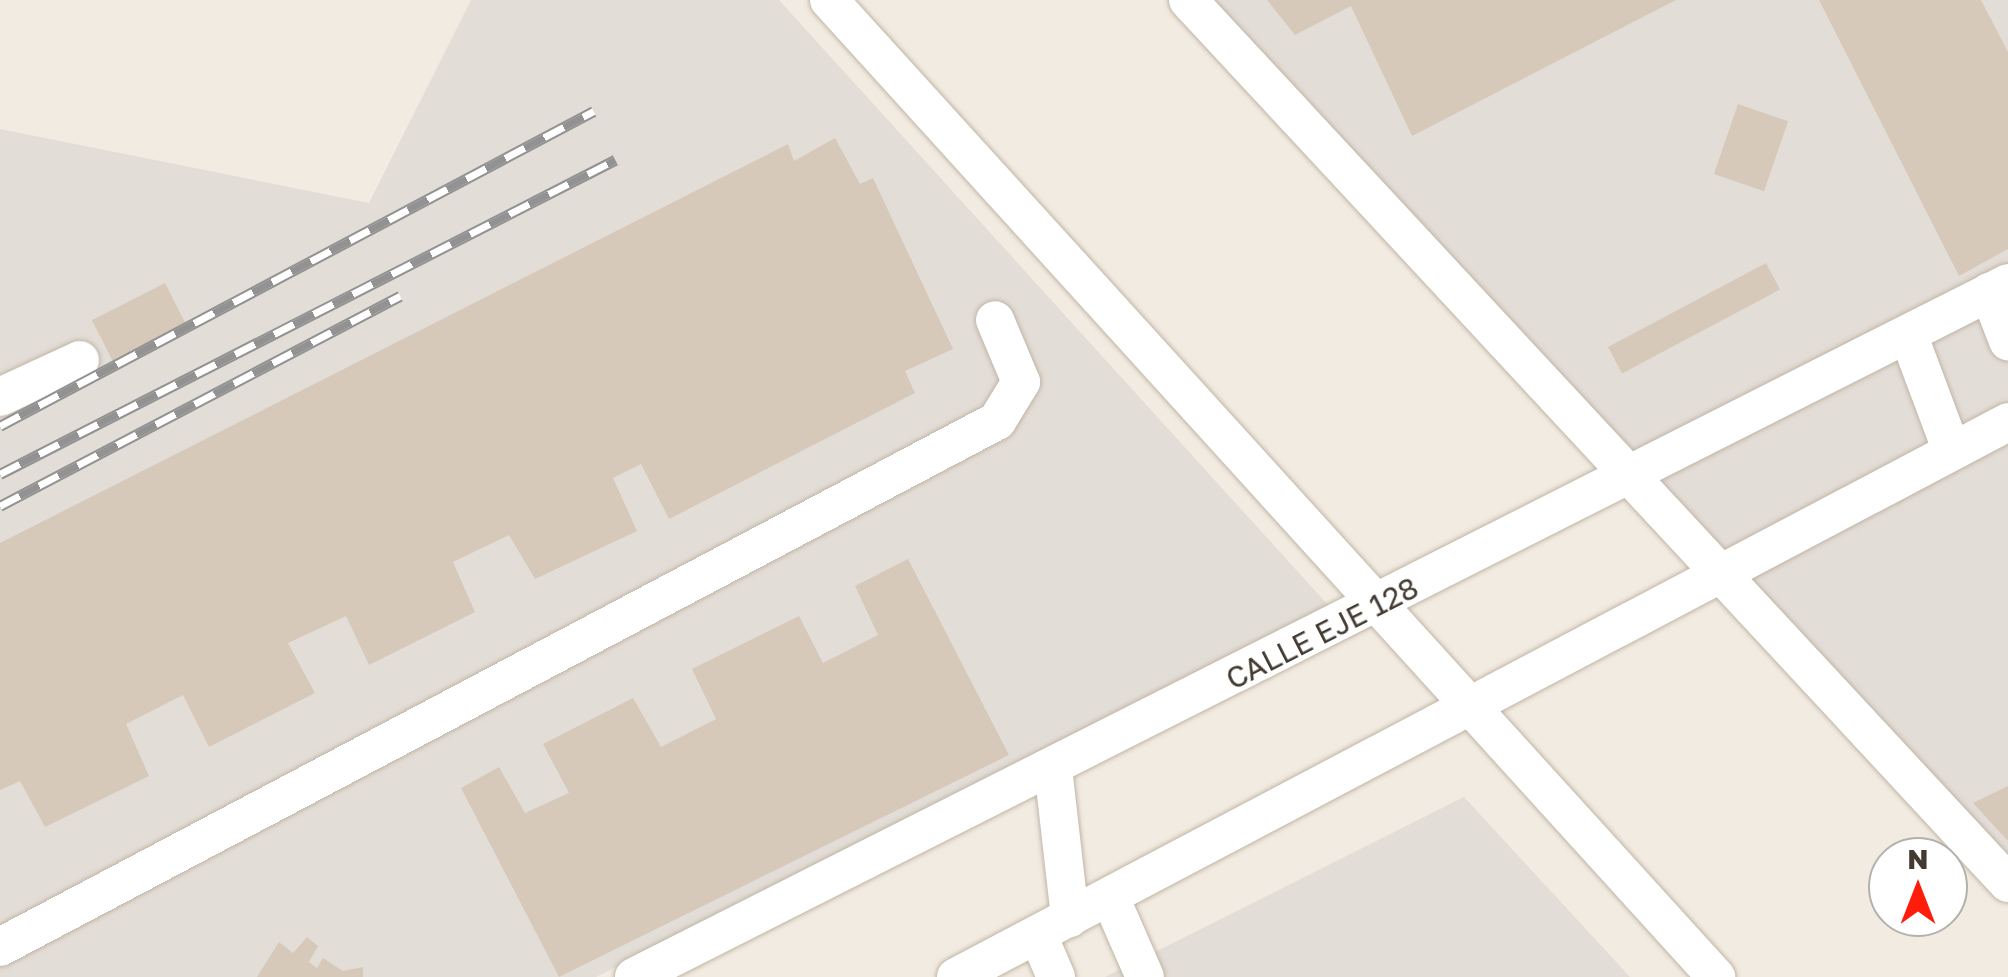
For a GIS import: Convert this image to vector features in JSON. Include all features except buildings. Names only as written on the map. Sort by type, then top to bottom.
[{"type":"street","points":[[829,0],[1378,605],[1466,708],[1716,977]]},
{"type":"street","points":[[1188,0],[2008,883]]},
{"type":"street","points":[[1999,288],[2008,341]]},
{"type":"street","name":"CALLE EJE 128","points":[[634,977],[1378,605],[1999,288]]},
{"type":"street","points":[[0,947],[997,421],[1021,382],[995,320]]},
{"type":"street","points":[[1908,334],[1951,448]]},
{"type":"street","points":[[0,398],[80,360]]},
{"type":"street","points":[[956,977],[1951,448],[2008,422]]},
{"type":"street","points":[[1053,768],[1056,977]]},
{"type":"street","points":[[1110,897],[1146,977]]},
{"type":"shaded area","points":[[471,0],[779,0],[1328,605],[596,977],[0,977],[0,129],[369,203]]},
{"type":"shaded area","points":[[1182,0],[2008,0],[2008,901],[1968,857],[1968,837],[1949,837]]},
{"type":"shaded area","points":[[1464,797],[1630,977],[1105,977]]},
{"type":"railway","points":[[0,426],[594,111]]},
{"type":"railway","points":[[0,474],[615,160]]},
{"type":"railway","points":[[0,506],[400,296]]}]
